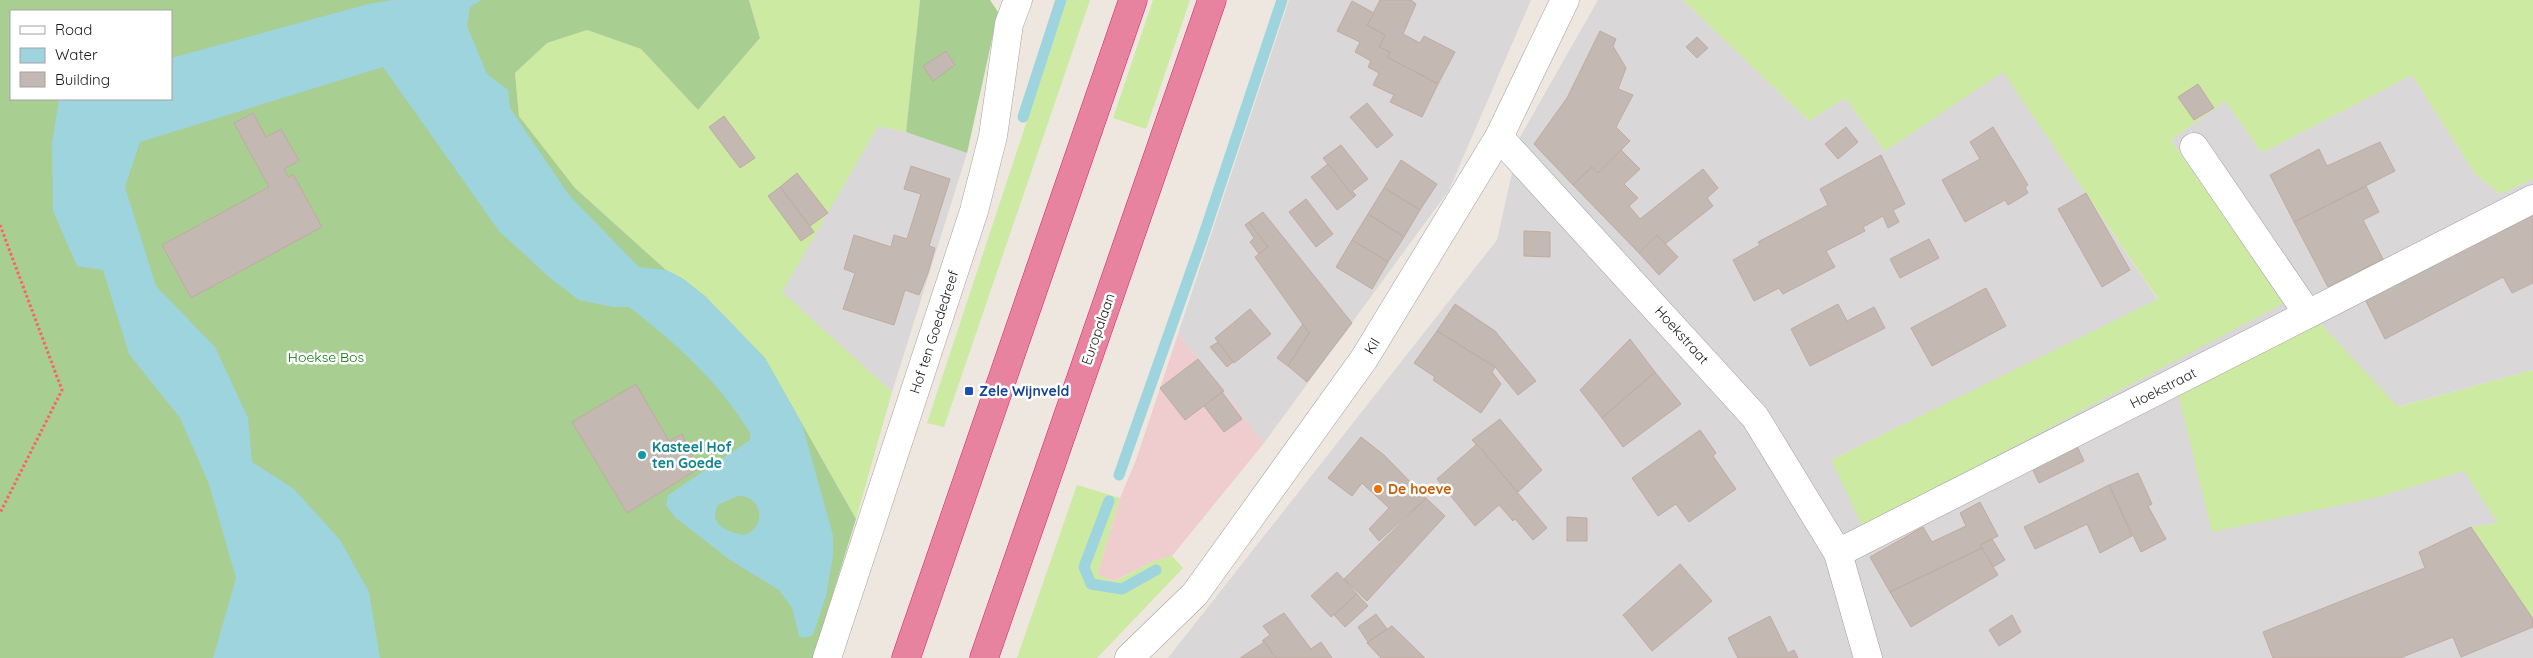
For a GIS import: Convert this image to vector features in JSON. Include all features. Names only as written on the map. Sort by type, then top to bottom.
[{"type":"highway","points":[[906,658],[1133,0]]},
{"type":"highway","name":"Europalaan","points":[[984,658],[1212,0]]},
{"type":"street","name":"Hof ten Goededreef","points":[[827,658],[974,211],[993,136],[1010,24],[1018,0]]},
{"type":"street","name":"Kil","points":[[1129,658],[1195,594],[1364,359],[1500,137],[1565,0]]},
{"type":"street","name":"Hoekstraat","points":[[1500,137],[1755,417],[1838,553],[1868,658]]},
{"type":"street","points":[[2194,147],[2308,314]]},
{"type":"street","name":"Hoekstraat","points":[[1838,553],[2533,199]]},
{"type":"path","points":[[0,226],[62,390],[0,513]]},
{"type":"shaded area","points":[[1289,0],[1531,0],[1449,190],[1264,443],[1178,334]]},
{"type":"shaded area","points":[[1598,0],[1683,0],[1809,121],[1845,98],[1885,151],[2003,71],[2158,300],[1831,460],[2284,302],[2171,140],[2225,101],[2262,153],[2412,75],[2475,174],[2500,194],[2533,179],[2533,370],[2397,407],[2316,319],[2378,497],[2464,470],[2498,523],[2472,527],[2533,619],[2533,658],[1168,658],[1497,240],[1520,137]]},
{"type":"shaded area","points":[[878,126],[906,132],[967,153],[892,392],[781,292]]},
{"type":"shaded area","points":[[1178,334],[1264,443],[1172,556],[1154,561],[1114,581],[1097,575],[1120,498],[1136,460]]},
{"type":"green space","name":"Hoekse Bos","points":[[0,0],[749,0],[760,38],[698,110],[641,49],[587,30],[547,43],[515,73],[519,116],[575,188],[666,270],[682,278],[705,296],[765,358],[856,519],[813,658],[0,658]]},
{"type":"green space","points":[[749,0],[920,0],[906,132],[878,126],[782,292],[892,392],[856,519],[765,358],[705,296],[682,278],[666,270],[575,188],[519,116],[515,73],[546,43],[587,30],[641,49],[698,110],[760,38]]},
{"type":"green space","points":[[920,0],[990,0],[998,12],[967,153],[906,132]]},
{"type":"green space","points":[[1067,0],[1090,0],[944,427],[927,423]]},
{"type":"green space","points":[[1153,0],[1190,0],[1146,129],[1113,118]]},
{"type":"green space","points":[[1683,0],[2533,0],[2533,179],[2500,194],[2475,174],[2412,75],[2262,153],[2225,101],[2171,140],[2284,303],[1863,527],[1831,460],[2158,299],[2003,72],[1885,151],[1845,98],[1809,121]]},
{"type":"green space","points":[[2316,319],[2398,407],[2533,370],[2533,619],[2471,527],[2498,523],[2464,471],[2378,497],[2212,532],[2178,393]]},
{"type":"green space","points":[[1077,485],[1120,498],[1097,575],[1115,581],[1154,561],[1172,556],[1183,568],[1097,658],[1017,658]]},
{"type":"water","points":[[393,0],[482,0],[470,7],[467,26],[487,74],[508,90],[510,108],[569,195],[639,267],[666,270],[682,278],[705,296],[765,358],[802,424],[833,535],[833,556],[826,596],[813,635],[805,638],[799,636],[792,608],[779,590],[730,560],[676,518],[666,506],[668,495],[750,440],[750,433],[738,414],[696,364],[629,307],[613,307],[579,300],[550,278],[499,231],[383,67],[140,142],[125,187],[156,286],[215,347],[248,418],[252,462],[294,489],[340,540],[369,592],[380,658],[213,658],[236,578],[209,484],[180,418],[129,354],[103,270],[77,266],[53,211],[52,143],[59,100],[172,100],[172,58],[368,4]],"holes":[[[738,496],[746,497],[757,506],[759,520],[751,532],[743,535],[731,532],[717,522],[715,517],[718,505]]]},
{"type":"building","points":[[1380,0],[1411,0],[1416,4],[1403,34],[1420,43],[1424,36],[1455,52],[1438,84],[1387,57],[1390,52],[1379,47],[1385,35],[1367,25]]},
{"type":"building","points":[[1352,1],[1374,13],[1367,25],[1385,35],[1379,47],[1390,52],[1387,57],[1438,84],[1422,117],[1390,102],[1394,95],[1373,85],[1379,73],[1368,67],[1371,61],[1355,52],[1360,42],[1337,31]]},
{"type":"building","points":[[1600,31],[1616,39],[1613,46],[1626,68],[1618,89],[1633,95],[1616,127],[1630,141],[1598,173],[1592,167],[1573,185],[1534,144],[1567,98]]},
{"type":"building","points":[[1697,37],[1708,48],[1697,58],[1686,47]]},
{"type":"building","points":[[946,51],[955,65],[933,81],[923,66]]},
{"type":"building","points":[[2198,84],[2214,108],[2194,120],[2178,97]]},
{"type":"building","points":[[1367,103],[1393,135],[1377,148],[1350,117]]},
{"type":"building","points":[[253,113],[266,137],[281,129],[299,161],[284,169],[288,177],[293,174],[322,227],[191,298],[162,245],[269,187],[234,123]]},
{"type":"building","points":[[724,116],[755,158],[740,168],[709,127]]},
{"type":"building","points":[[1846,127],[1858,142],[1838,159],[1825,144]]},
{"type":"building","points":[[1993,127],[2028,185],[2025,187],[2028,193],[2008,205],[2005,200],[1965,222],[1942,180],[1980,159],[1970,142]]},
{"type":"building","points":[[2380,142],[2395,171],[2294,222],[2270,175],[2319,149],[2327,166]]},
{"type":"building","points":[[1341,145],[1368,179],[1352,191],[1356,195],[1354,197],[1323,158]]},
{"type":"building","points":[[1621,150],[1640,169],[1624,184],[1638,198],[1629,206],[1640,219],[1703,169],[1718,188],[1707,198],[1713,206],[1665,244],[1657,235],[1639,253],[1573,185],[1592,167],[1598,173]]},
{"type":"building","points":[[1881,155],[1905,204],[1893,210],[1899,222],[1888,228],[1883,216],[1863,227],[1865,231],[1826,251],[1835,267],[1783,294],[1779,288],[1754,301],[1733,260],[1760,245],[1758,242],[1828,205],[1820,189]]},
{"type":"building","points":[[1401,160],[1437,184],[1420,210],[1384,188]]},
{"type":"building","points":[[1328,164],[1354,197],[1337,210],[1311,177]]},
{"type":"building","points":[[911,166],[950,179],[929,246],[935,248],[928,273],[919,295],[905,290],[894,325],[843,309],[855,273],[844,269],[854,235],[891,247],[894,235],[907,239],[921,194],[904,189]]},
{"type":"building","points":[[797,173],[828,213],[810,226],[780,187]]},
{"type":"building","points":[[2366,186],[2379,212],[2363,220],[2383,259],[2328,287],[2294,222]]},
{"type":"building","points":[[780,187],[814,232],[801,241],[768,196]]},
{"type":"building","points":[[1384,188],[1420,210],[1404,237],[1368,214]]},
{"type":"building","points":[[2086,193],[2130,270],[2102,287],[2058,209]]},
{"type":"building","points":[[1306,199],[1333,234],[1316,247],[1289,212]]},
{"type":"building","points":[[2533,211],[2533,283],[2512,293],[2503,277],[2385,339],[2365,299]]},
{"type":"building","points":[[1263,212],[1352,323],[1307,382],[1288,366],[1309,333],[1255,257],[1268,247],[1249,222]]},
{"type":"building","points":[[1368,214],[1404,237],[1388,262],[1352,240]]},
{"type":"building","points":[[1249,222],[1268,247],[1259,254],[1250,242],[1254,238],[1245,225]]},
{"type":"building","points":[[1524,231],[1550,232],[1550,257],[1524,256]]},
{"type":"building","points":[[1657,235],[1678,257],[1659,275],[1639,253]]},
{"type":"building","points":[[1929,239],[1939,258],[1900,278],[1890,259]]},
{"type":"building","points":[[1352,240],[1388,262],[1372,289],[1336,267]]},
{"type":"building","points":[[1986,288],[2006,326],[1932,366],[1911,328]]},
{"type":"building","points":[[1455,304],[1495,331],[1536,381],[1518,395],[1495,367],[1437,331]]},
{"type":"building","points":[[1838,304],[1847,321],[1874,307],[1885,328],[1810,366],[1791,329]]},
{"type":"building","points":[[1250,309],[1271,334],[1234,363],[1215,338]]},
{"type":"building","points":[[1303,324],[1309,333],[1288,366],[1277,358]]},
{"type":"building","points":[[1437,331],[1495,367],[1492,372],[1501,384],[1481,413],[1433,380],[1435,377],[1414,363]]},
{"type":"building","points":[[1630,339],[1655,372],[1602,418],[1580,390]]},
{"type":"building","points":[[1218,342],[1233,362],[1227,367],[1210,347]]},
{"type":"building","points":[[1198,359],[1224,391],[1185,420],[1160,388]]},
{"type":"building","points":[[1655,372],[1681,404],[1623,447],[1602,418]]},
{"type":"building","name":"Kasteel Hof ten Goede","points":[[636,384],[669,441],[682,434],[698,469],[627,513],[572,422]]},
{"type":"building","points":[[1222,392],[1242,419],[1224,432],[1204,406]]},
{"type":"building","points":[[1500,419],[1542,470],[1518,492],[1472,440]]},
{"type":"building","points":[[1700,430],[1716,453],[1713,456],[1736,489],[1689,522],[1676,504],[1658,516],[1632,478]]},
{"type":"building","points":[[1361,437],[1384,455],[1426,498],[1379,541],[1369,529],[1389,508],[1362,483],[1352,496],[1328,478]]},
{"type":"building","points":[[1477,444],[1547,528],[1533,540],[1515,519],[1513,521],[1499,505],[1475,526],[1437,479]]},
{"type":"building","points":[[2077,446],[2084,461],[2039,483],[2032,468]]},
{"type":"building","points":[[2138,473],[2152,504],[2148,506],[2166,539],[2141,552],[2109,485]]},
{"type":"building","points":[[2109,485],[2132,536],[2100,553],[2087,524],[2035,549],[2024,527]]},
{"type":"building","points":[[1426,498],[1445,516],[1367,601],[1344,579]]},
{"type":"building","points":[[1980,502],[1998,536],[1980,545],[1982,548],[1890,592],[1870,557],[1923,527],[1932,542],[1966,526],[1960,513]]},
{"type":"building","points":[[1567,517],[1587,518],[1587,541],[1567,541]]},
{"type":"building","points":[[2471,527],[2533,619],[2533,627],[2461,657],[2453,637],[2400,658],[2273,658],[2263,632],[2425,568],[2419,552]]},
{"type":"building","points":[[1992,539],[2005,560],[1993,567],[1980,545]]},
{"type":"building","points":[[1982,548],[1998,575],[1911,627],[1890,592]]},
{"type":"building","points":[[1680,564],[1712,601],[1652,651],[1623,615]]},
{"type":"building","points":[[1337,572],[1357,594],[1331,617],[1311,596]]},
{"type":"building","points":[[1357,594],[1368,606],[1345,627],[1334,615]]},
{"type":"building","points":[[1284,613],[1311,649],[1321,642],[1332,658],[1276,658],[1263,640],[1270,635],[1263,626]]},
{"type":"building","points":[[1376,614],[1387,629],[1368,642],[1358,627]]},
{"type":"building","points":[[2012,615],[2021,632],[1999,646],[1989,630]]},
{"type":"building","points":[[1770,616],[1788,653],[1794,650],[1798,658],[1738,658],[1728,638]]},
{"type":"building","points":[[1392,626],[1425,658],[1381,658],[1367,643]]},
{"type":"building","points":[[1263,640],[1276,658],[1240,658],[1263,643]]},
{"type":"waterway","points":[[1023,117],[1061,0]]},
{"type":"waterway","points":[[1119,475],[1202,240],[1282,0]]},
{"type":"waterway","points":[[1109,501],[1084,567],[1091,584],[1122,589],[1156,570]]},
{"type":"place","name":"Zele Wijnveld","points":[[969,391]]},
{"type":"place","name":"Kasteel Hof ten Goede","points":[[642,455]]},
{"type":"place","name":"De hoeve","points":[[1378,489]]}]
